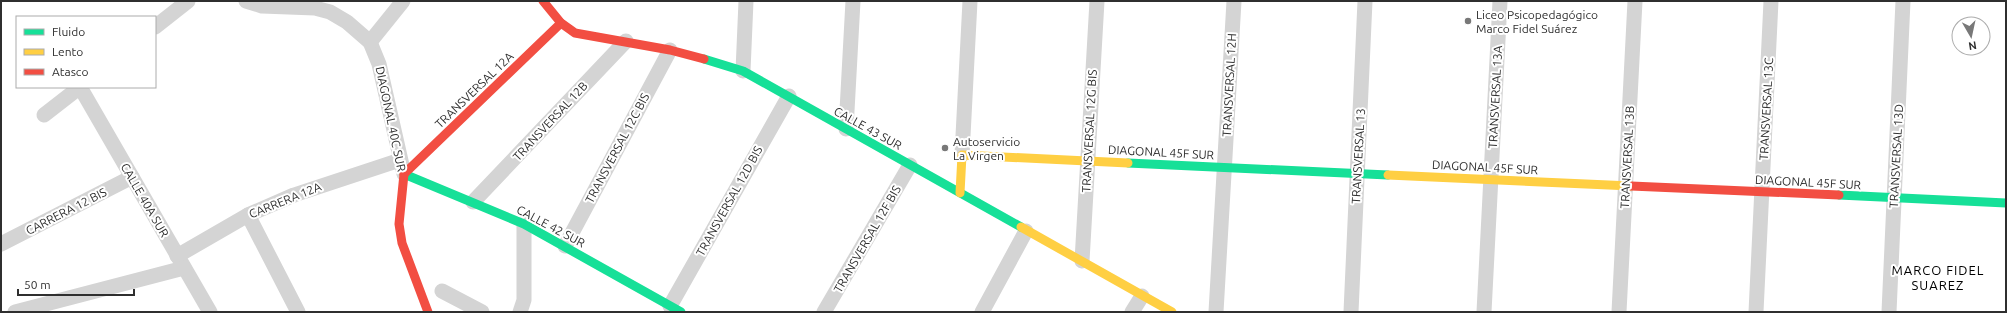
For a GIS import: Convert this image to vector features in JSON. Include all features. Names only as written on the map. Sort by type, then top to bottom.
[{"type":"street","points":[[156,26],[188,1]]},
{"type":"street","points":[[246,1],[262,6],[315,8],[330,12],[347,22],[370,42],[403,1]]},
{"type":"street","name":"CALLE 43 SUR","points":[[543,1],[561,23],[575,33],[670,50],[718,62],[743,71],[1172,312]]},
{"type":"street","points":[[743,71],[746,1]]},
{"type":"street","points":[[846,129],[853,1]]},
{"type":"street","points":[[960,193],[970,1]]},
{"type":"street","name":"TRANSVERSAL 12G BIS","points":[[1082,261],[1097,1]]},
{"type":"street","name":"TRANSVERSAL 12H","points":[[1216,312],[1234,1]]},
{"type":"street","name":"TRANSVERSAL 13","points":[[1351,312],[1365,1]]},
{"type":"street","name":"TRANSVERSAL 13A","points":[[1484,312],[1500,1]]},
{"type":"street","name":"TRANSVERSAL 13B","points":[[1619,312],[1635,1]]},
{"type":"street","name":"TRANSVERSAL 13C","points":[[1756,312],[1770,1]]},
{"type":"street","name":"TRANSVERSAL 13D","points":[[1889,312],[1903,1]]},
{"type":"street","name":"TRANSVERSAL 12A","points":[[402,167],[561,23]]},
{"type":"street","name":"TRANSVERSAL 12B","points":[[473,202],[626,41]]},
{"type":"street","name":"DIAGONAL 40C SUR","points":[[370,42],[379,64],[402,167],[399,224],[402,243],[428,312]]},
{"type":"street","name":"TRANSVERSAL 12C BIS","points":[[564,246],[670,50]]},
{"type":"street","points":[[44,115],[79,88]]},
{"type":"street","name":"CALLE 40A SUR","points":[[81,88],[210,312]]},
{"type":"street","name":"TRANSVERSAL 12D BIS","points":[[675,309],[788,96]]},
{"type":"street","name":"DIAGONAL 45F SUR","points":[[962,155],[2006,203]]},
{"type":"street","name":"TRANSVERSAL 12F BIS","points":[[824,312],[910,165]]},
{"type":"street","name":"CALLE 42 SUR","points":[[402,167],[473,202],[524,224],[675,309]]},
{"type":"street","name":"CARRERA 12A","points":[[15,312],[181,262],[248,215],[294,195],[402,167]]},
{"type":"street","name":"CARRERA 12 BIS","points":[[1,244],[132,177]]},
{"type":"street","points":[[248,215],[298,312]]},
{"type":"street","points":[[520,312],[524,300],[524,224]]},
{"type":"street","points":[[982,312],[1026,231]]},
{"type":"street","points":[[442,291],[482,312]]},
{"type":"street","points":[[1132,312],[1142,296]]},
{"type":"traffic: fast","points":[[704,59],[743,71],[1021,227]]},
{"type":"traffic: fast","points":[[1128,163],[1388,175]]},
{"type":"traffic: fast","points":[[404,174],[524,224],[681,312]]},
{"type":"traffic: fast","points":[[1839,195],[2006,203]]},
{"type":"traffic: slow","points":[[960,193],[962,155],[1128,163]]},
{"type":"traffic: slow","points":[[1388,175],[1631,186]]},
{"type":"traffic: slow","points":[[1021,227],[1172,312]]},
{"type":"traffic: jam","points":[[543,1],[561,23],[575,33],[670,50],[704,59]]},
{"type":"traffic: jam","points":[[404,174],[561,23]]},
{"type":"traffic: jam","points":[[404,174],[399,224],[402,243],[428,312]]},
{"type":"traffic: jam","points":[[1631,186],[1839,195]]},
{"type":"place","name":"Liceo Psicopedagógico Marco Fidel Suárez","points":[[1468,21]]},
{"type":"place","name":"Autoservicio La Virgen","points":[[945,148]]},
{"type":"district","name":"MARCO FIDEL SUAREZ","points":[[1938,278]]}]
